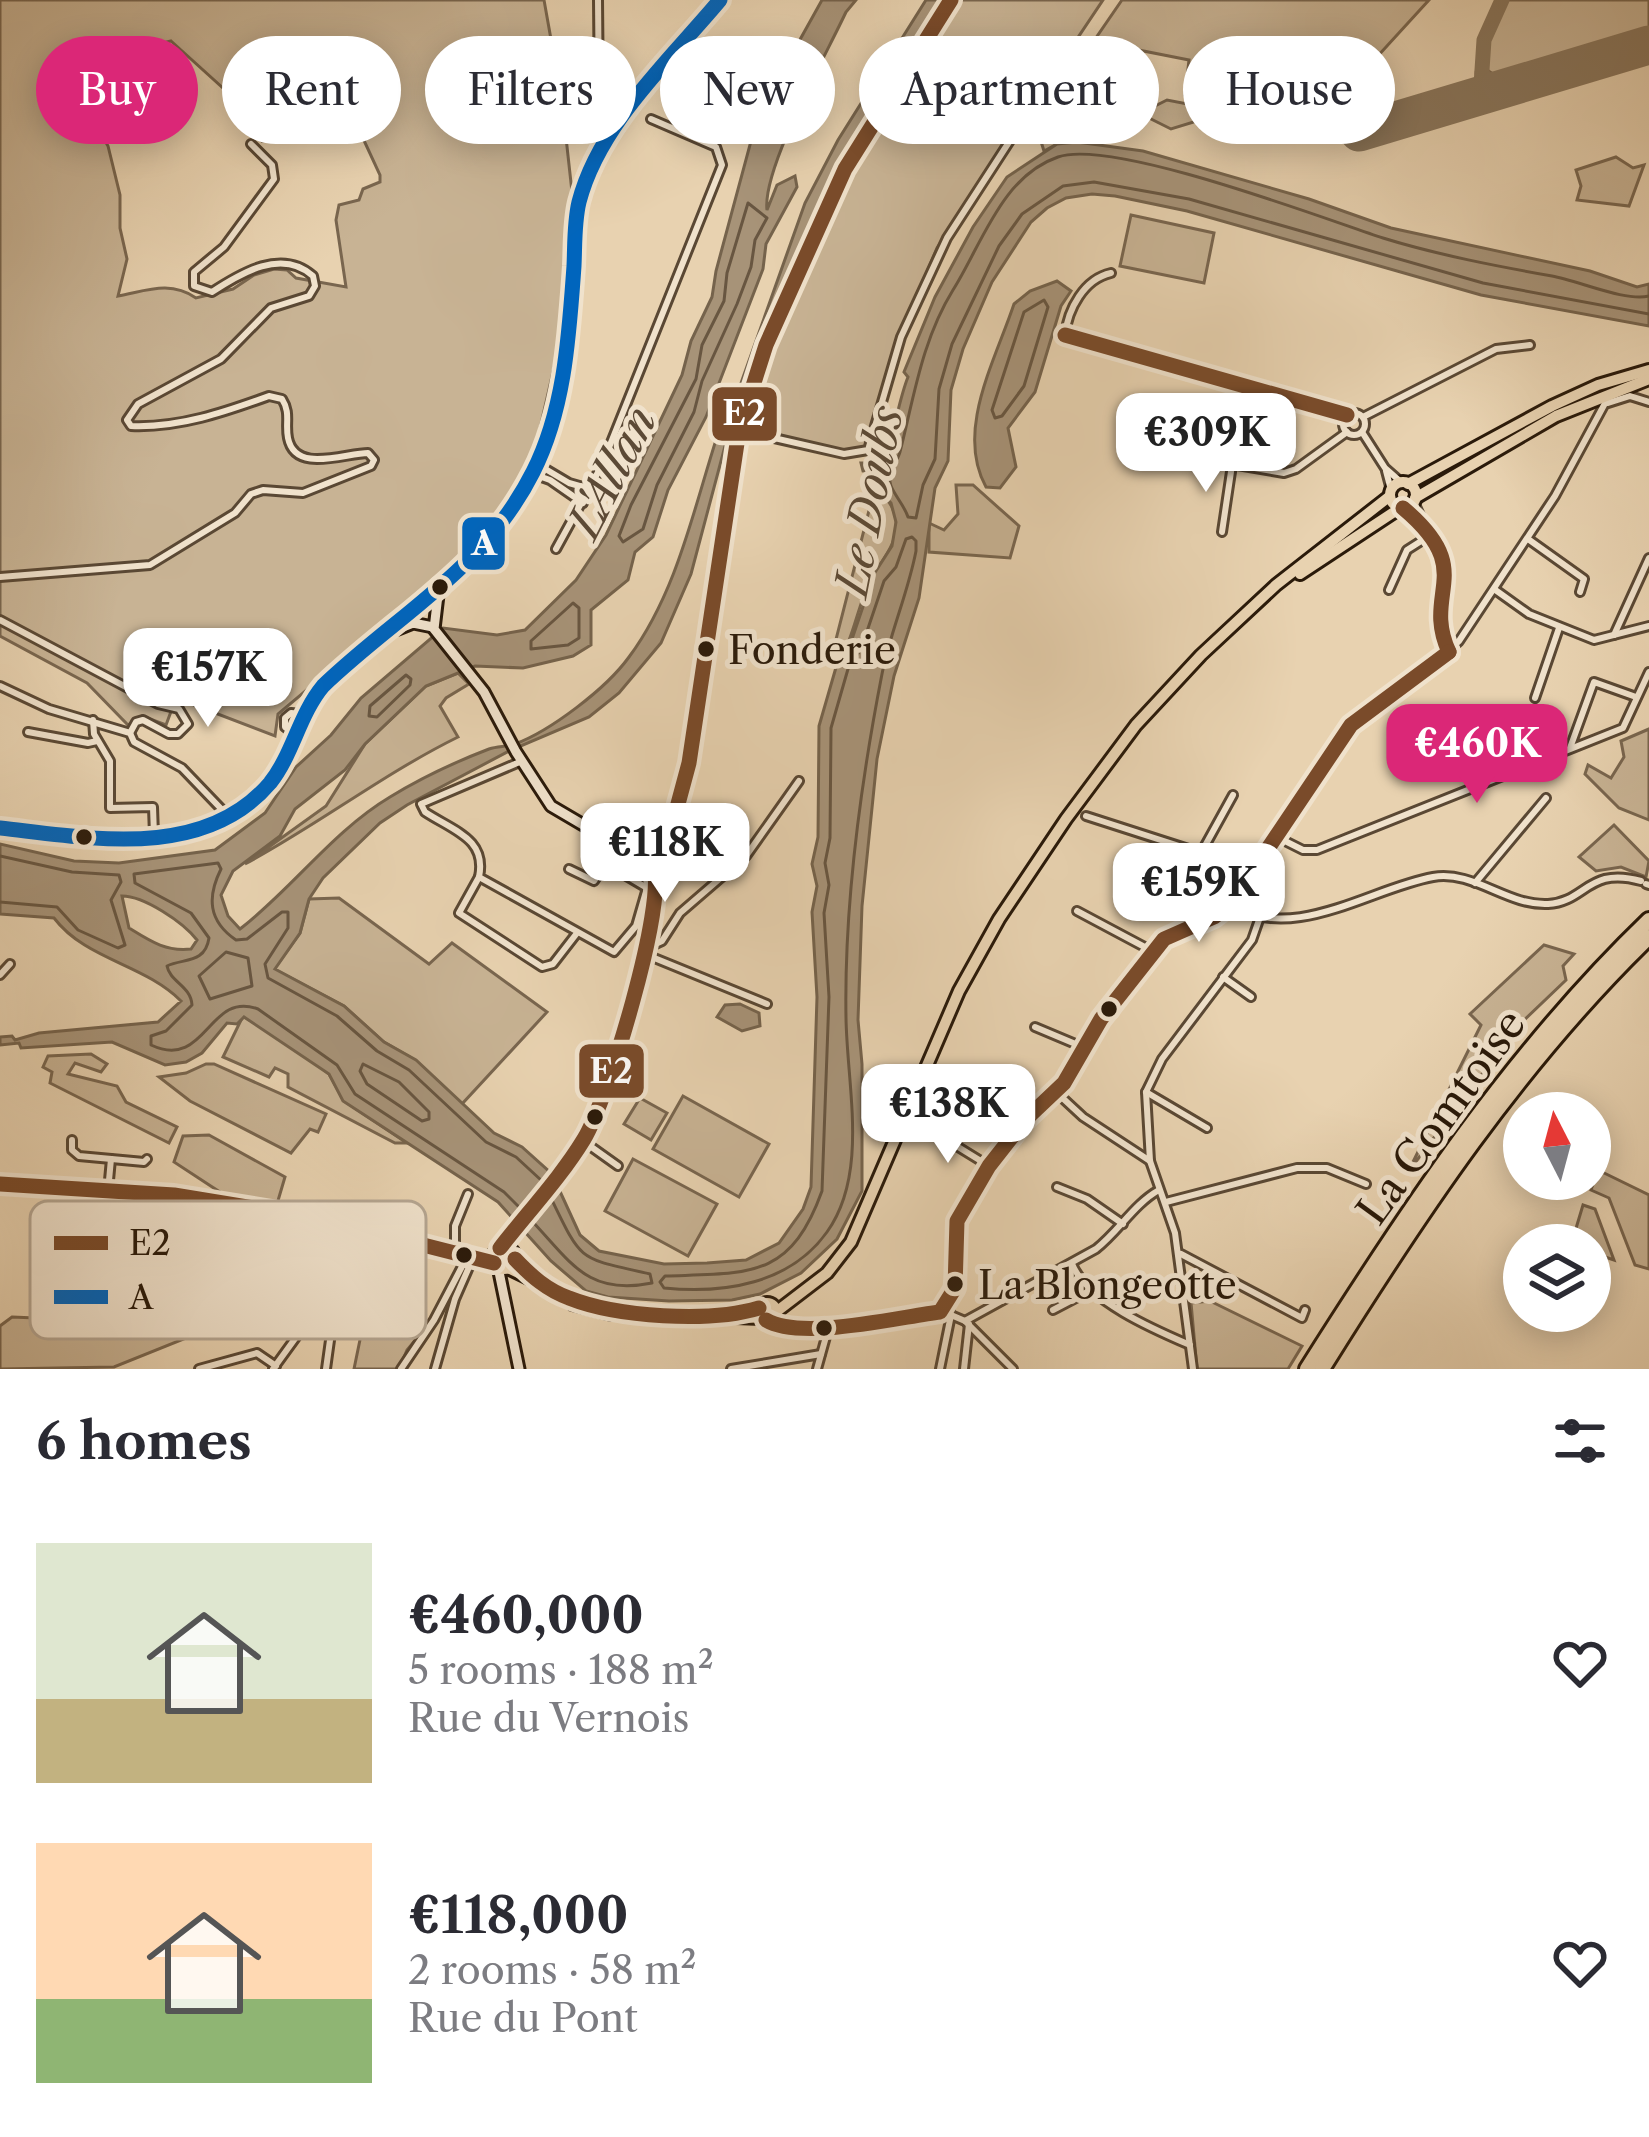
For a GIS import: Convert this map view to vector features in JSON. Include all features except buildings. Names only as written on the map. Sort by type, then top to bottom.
[{"type":"highway","name":"La Comtoise","points":[[1307,1369],[1412,1205],[1484,1105],[1569,1002],[1649,920]]},
{"type":"highway","name":"La Comtoise","points":[[1322,1369],[1411,1229],[1494,1112],[1571,1018],[1649,937]]},
{"type":"main road","points":[[636,104],[720,0]]},
{"type":"main road","points":[[653,866],[664,856],[689,763],[740,430],[766,345],[844,169],[951,0]]},
{"type":"main road","points":[[0,828],[100,837],[154,836],[212,827],[231,819],[256,801],[275,776],[299,717],[330,678],[464,569],[494,534],[535,469],[564,363],[578,204],[589,171],[606,144]]},
{"type":"main road","points":[[1117,751],[1207,654],[1268,598],[1408,504],[1556,416],[1607,397],[1646,374]]},
{"type":"main road","points":[[435,1246],[504,1260],[568,1298],[610,1312],[770,1315],[809,1288],[841,1256],[863,1221],[959,991],[999,919],[1034,862],[1166,691],[1236,620],[1398,488],[1552,406],[1646,374]]},
{"type":"main road","points":[[1398,488],[1408,504]]},
{"type":"main road","points":[[1398,488],[1408,504]]},
{"type":"main road","points":[[434,628],[441,589]]},
{"type":"main road","points":[[418,608],[484,692],[551,806],[653,866],[657,875],[648,951],[597,1115],[584,1141],[512,1228],[504,1260],[519,1369]]},
{"type":"main road","points":[[373,643],[412,623],[434,628]]},
{"type":"main road","points":[[0,1184],[211,1201]]},
{"type":"main road","points":[[426,1244],[470,1257],[504,1260],[519,1276],[532,1279]]},
{"type":"main road","points":[[707,1315],[770,1315]]},
{"type":"street","points":[[598,0],[598,36]]},
{"type":"street","points":[[556,549],[590,489],[722,165],[716,147],[651,119]]},
{"type":"street","points":[[0,577],[150,565],[235,513],[251,494],[263,490],[303,493],[370,466],[374,460],[368,453],[328,460],[297,453],[288,442],[287,408],[282,399],[269,396],[190,421],[149,427],[131,426],[127,419],[138,404],[221,359],[271,308],[309,296],[315,286],[313,276],[288,262],[245,273],[212,292],[194,286],[194,272],[224,247],[272,184],[272,165],[251,144]]},
{"type":"street","points":[[740,430],[844,454],[868,450],[901,338],[923,284],[1007,144]]},
{"type":"street","points":[[1111,273],[1093,279],[1085,289],[1069,316],[1065,335],[1363,417]]},
{"type":"street","points":[[1363,417],[1496,349],[1530,345]]},
{"type":"street","points":[[770,1315],[829,1326],[928,1316],[947,1305],[955,1288],[958,1221],[989,1166],[1055,1091],[1108,1009],[1168,935],[1214,917],[1230,905],[1351,725],[1449,652],[1528,538],[1596,424],[1607,397],[1612,405],[1630,396],[1649,402]]},
{"type":"street","points":[[1347,416],[1343,422],[1347,432]]},
{"type":"street","points":[[1363,417],[1362,432],[1398,488]]},
{"type":"street","points":[[1172,454],[1291,471],[1347,432],[1362,432]]},
{"type":"street","points":[[1222,532],[1232,465]]},
{"type":"street","points":[[535,469],[590,489]]},
{"type":"street","points":[[535,469],[583,503]]},
{"type":"street","points":[[1408,504],[1446,566],[1441,604],[1444,644],[1449,652]]},
{"type":"street","points":[[1389,590],[1407,550],[1430,536]]},
{"type":"street","points":[[1528,538],[1585,579],[1580,592]]},
{"type":"street","points":[[1614,635],[1649,558]]},
{"type":"street","points":[[1494,589],[1559,628],[1594,640],[1649,626]]},
{"type":"street","points":[[0,620],[186,716],[185,729],[178,734],[142,720],[130,733]]},
{"type":"street","points":[[1535,698],[1559,628]]},
{"type":"street","points":[[1276,837],[1303,850],[1317,850],[1623,728],[1649,672]]},
{"type":"street","points":[[1570,748],[1594,682],[1636,697]]},
{"type":"street","points":[[0,686],[50,709],[130,733],[134,742],[182,768],[231,819]]},
{"type":"street","points":[[93,720],[110,761],[110,808],[153,807],[154,836]]},
{"type":"street","points":[[28,732],[98,741]]},
{"type":"street","points":[[516,751],[501,768],[421,804],[425,812],[478,847],[483,859],[479,877],[459,913],[542,967],[553,964],[577,933]]},
{"type":"street","points":[[648,951],[662,941],[680,913],[746,856],[799,781]]},
{"type":"street","points":[[1201,854],[1233,795]]},
{"type":"street","points":[[1475,883],[1546,798]]},
{"type":"street","points":[[1086,816],[1201,854],[1246,859],[1257,865]]},
{"type":"street","points":[[608,865],[624,848]]},
{"type":"street","points":[[620,871],[624,848]]},
{"type":"street","points":[[479,877],[614,952],[636,926],[647,888],[608,865],[602,865],[594,881],[569,869]]},
{"type":"street","points":[[1230,905],[1261,917],[1343,909],[1450,876],[1513,898],[1549,904],[1602,878],[1622,875],[1646,883]]},
{"type":"street","points":[[1077,911],[1154,952]]},
{"type":"street","points":[[1193,1369],[1178,1251],[1150,1161],[1146,1092],[1162,1059],[1252,940],[1261,917]]},
{"type":"street","points":[[648,951],[767,1004]]},
{"type":"street","points":[[0,975],[10,964]]},
{"type":"street","points":[[1223,977],[1251,997]]},
{"type":"street","points":[[1035,1027],[1085,1048]]},
{"type":"street","points":[[1055,1091],[1150,1161]]},
{"type":"street","points":[[1146,1092],[1207,1127]]},
{"type":"street","points":[[929,1129],[989,1166]]},
{"type":"street","points":[[72,1140],[75,1155],[147,1159]]},
{"type":"street","points":[[584,1141],[618,1166]]},
{"type":"street","points":[[97,1201],[111,1159]]},
{"type":"street","points":[[1166,1202],[1297,1168],[1327,1168],[1366,1184]]},
{"type":"street","points":[[1057,1187],[1087,1199],[1123,1224]]},
{"type":"street","points":[[967,1323],[1096,1249],[1138,1205],[1160,1190]]},
{"type":"street","points":[[455,1249],[455,1226],[468,1194]]},
{"type":"street","points":[[174,1195],[174,1201]]},
{"type":"street","points":[[1178,1251],[1302,1318],[1305,1310]]},
{"type":"street","points":[[426,1333],[470,1257]]},
{"type":"street","points":[[435,1369],[470,1257]]},
{"type":"street","points":[[1072,1264],[1093,1289],[1133,1318],[1191,1345]]},
{"type":"street","points":[[1053,1310],[1093,1289]]},
{"type":"street","points":[[568,1298],[572,1306],[608,1316],[736,1322],[742,1317]]},
{"type":"street","points":[[940,1369],[951,1315],[947,1305]]},
{"type":"street","points":[[951,1315],[967,1323],[1013,1369]]},
{"type":"street","points":[[964,1369],[967,1323]]},
{"type":"street","points":[[817,1369],[829,1326]]},
{"type":"street","points":[[199,1369],[257,1353],[275,1367],[295,1339]]},
{"type":"street","points":[[326,1369],[330,1339]]},
{"type":"street","points":[[401,1369],[422,1339]]},
{"type":"street","points":[[731,1369],[821,1354]]},
{"type":"shaded area","points":[[0,0],[544,0],[550,36],[425,36],[425,144],[567,144],[572,192],[562,333],[537,441],[517,487],[452,568],[278,714],[275,736],[176,698],[166,725],[142,716],[128,725],[87,683],[0,636]],"holes":[[[36,36],[198,36],[198,65],[222,87],[222,36],[401,36],[401,144],[366,144],[380,182],[363,189],[359,200],[339,205],[336,220],[346,287],[274,269],[233,289],[196,298],[167,288],[118,296],[127,259],[120,195],[108,146],[36,144]]]},
{"type":"shaded area","points":[[957,0],[1103,0],[1079,36],[935,36]]},
{"type":"shaded area","points":[[1122,0],[1429,0],[1395,37],[1183,36],[1183,59],[1159,54],[1159,36],[1097,36]]},
{"type":"shaded area","points":[[1507,0],[1649,0],[1649,36],[1499,78],[1487,70],[1487,51]]},
{"type":"shaded area","points":[[1167,100],[1183,103],[1183,125],[1171,129],[1159,123],[1159,104]]},
{"type":"shaded area","points":[[867,144],[1007,144],[937,248],[891,357],[867,447],[844,451],[747,429],[765,360],[836,194]]},
{"type":"shaded area","points":[[1616,157],[1633,168],[1644,165],[1629,206],[1577,200],[1581,186],[1576,170]]},
{"type":"shaded area","points":[[1131,215],[1214,233],[1204,283],[1120,266]]},
{"type":"shaded area","points":[[956,485],[973,485],[1019,526],[1010,558],[929,552],[929,523],[944,530],[958,514]]},
{"type":"shaded area","points":[[875,487],[893,510],[895,535],[869,584],[837,664],[832,655]]},
{"type":"shaded area","points":[[458,673],[469,684],[440,706],[458,737],[245,864],[326,806],[365,744],[426,686]]},
{"type":"shaded area","points":[[1649,729],[1649,820],[1619,808],[1585,774],[1588,765],[1611,778],[1624,757],[1621,741]]},
{"type":"shaded area","points":[[1614,825],[1649,861],[1646,877],[1621,867],[1596,871],[1579,857]]},
{"type":"shaded area","points":[[339,898],[429,964],[452,943],[547,1012],[461,1105],[413,1059],[384,1042],[344,1006],[274,969],[300,933],[309,899]]},
{"type":"shaded area","points":[[1544,945],[1574,954],[1563,966],[1566,980],[1520,1024],[1408,1172],[1481,1025],[1470,1014]]},
{"type":"shaded area","points":[[243,1016],[307,1056],[329,1074],[344,1101],[407,1143],[395,1143],[288,1087],[288,1074],[275,1068],[269,1077],[223,1057]]},
{"type":"shaded area","points":[[91,1054],[107,1064],[101,1072],[75,1063],[68,1074],[117,1086],[126,1102],[177,1127],[169,1143],[50,1083],[52,1072],[43,1067],[48,1056]]},
{"type":"shaded area","points":[[206,1064],[326,1114],[318,1132],[310,1129],[291,1153],[190,1101],[159,1077]]},
{"type":"shaded area","points":[[683,1096],[769,1144],[739,1197],[653,1149]]},
{"type":"shaded area","points":[[640,1098],[667,1113],[651,1140],[624,1124]]},
{"type":"shaded area","points":[[209,1135],[285,1177],[278,1201],[223,1194],[174,1162],[183,1136]]},
{"type":"shaded area","points":[[633,1159],[717,1204],[688,1256],[605,1211]]},
{"type":"shaded area","points":[[1611,1176],[1649,1195],[1649,1269],[1635,1265],[1610,1200]]},
{"type":"shaded area","points":[[1583,1205],[1595,1209],[1601,1224],[1577,1224]]},
{"type":"shaded area","points":[[1210,1301],[1302,1346],[1288,1369],[1197,1369],[1191,1303]]},
{"type":"shaded area","points":[[12,1317],[30,1317],[30,1339],[184,1339],[114,1367],[0,1369],[0,1326]]},
{"type":"shaded area","points":[[360,1339],[416,1339],[399,1369],[354,1369]]},
{"type":"water","points":[[822,0],[856,0],[834,36],[802,36]]},
{"type":"water","points":[[926,0],[944,0],[920,36],[903,36]]},
{"type":"water","points":[[859,107],[859,134],[788,274],[729,431],[691,574],[661,643],[619,693],[589,717],[511,750],[380,823],[323,878],[309,899],[300,933],[275,969],[344,1006],[384,1042],[416,1060],[494,1133],[522,1147],[552,1174],[580,1235],[599,1251],[664,1264],[746,1260],[779,1243],[803,1209],[811,1187],[817,997],[812,912],[817,886],[812,864],[818,837],[819,726],[837,664],[850,645],[874,574],[892,546],[896,522],[891,503],[875,487],[876,470],[863,471],[861,463],[880,463],[884,456],[908,377],[904,372],[935,297],[1007,177],[1057,144],[1143,151],[1391,228],[1590,271],[1637,287],[1649,284],[1649,326],[1481,295],[1187,211],[1115,196],[1066,198],[1031,222],[992,282],[951,390],[948,461],[935,488],[919,598],[894,676],[877,759],[862,906],[858,1020],[862,1191],[837,1239],[801,1273],[760,1294],[732,1300],[669,1301],[586,1291],[551,1261],[498,1202],[343,1101],[329,1074],[244,1017],[237,1024],[227,1023],[202,1053],[186,1062],[165,1065],[112,1042],[0,1045],[0,1037],[15,1040],[39,1033],[158,1022],[181,1001],[150,978],[82,943],[54,918],[0,914],[0,844],[74,861],[119,863],[215,850],[265,813],[296,767],[361,698],[443,628],[497,635],[525,630],[576,580],[606,535],[682,375],[691,341],[712,297],[750,144],[784,144],[768,191],[767,210],[777,185],[795,176],[797,187],[766,244],[763,269],[706,417],[668,490],[653,537],[635,552],[628,580],[591,610],[591,645],[573,656],[523,668],[475,666],[426,686],[365,744],[345,770],[295,809],[280,836],[233,871],[221,895],[228,916],[240,929],[369,811],[451,765],[544,729],[592,695],[629,657],[676,567],[728,404],[735,400],[805,203]],"holes":[[[122,896],[152,905],[197,940],[191,949],[166,947],[129,928]]]},
{"type":"water","points":[[1057,281],[1071,291],[1061,306],[1035,392],[1008,428],[1016,467],[1000,488],[986,487],[975,443],[989,372],[1014,304],[1030,291]]},
{"type":"water","points":[[740,1004],[759,1013],[760,1026],[742,1031],[717,1017],[725,1005]]},
{"type":"taxiway","points":[[1468,99],[1481,85],[1484,40],[1502,0]]},
{"type":"taxiway","points":[[1482,73],[1489,84],[1504,88]]},
{"type":"taxiway","points":[[1395,117],[1403,119]]},
{"type":"runway","points":[[1395,121],[1649,45]]},
{"type":"transit line","name":"A","points":[[0,828],[144,838],[179,834],[243,808],[278,772],[323,686],[438,589],[490,537],[533,472],[552,423],[567,345],[577,210],[589,173],[638,94],[720,0]]},
{"type":"transit line","name":"E2","points":[[653,866],[664,856],[689,763],[739,430],[766,345],[845,169],[951,0]]},
{"type":"transit line","name":"E2","points":[[1065,335],[1347,415]]},
{"type":"transit line","name":"E2","points":[[1403,508],[1426,530],[1444,566],[1442,631],[1449,652]]},
{"type":"transit line","name":"E2","points":[[766,1320],[782,1326],[826,1328],[940,1312],[955,1288],[957,1221],[989,1166],[1026,1119],[1064,1083],[1101,1019],[1164,939],[1230,905],[1351,725],[1449,652]]},
{"type":"transit line","name":"E2","points":[[500,1248],[565,1167],[594,1118],[644,958],[652,918],[653,866]]},
{"type":"transit line","name":"E2","points":[[0,1184],[211,1201]]},
{"type":"transit line","name":"E2","points":[[426,1246],[494,1263]]},
{"type":"transit line","name":"E2","points":[[515,1259],[554,1291],[612,1310],[690,1316],[759,1308]]},
{"type":"place","name":"Fonderie","points":[[706,649]]},
{"type":"place","name":"La Blongeotte","points":[[955,1284]]},
{"type":"water label","name":"L'Allan","points":[[612,472]]},
{"type":"water label","name":"Le Doubs","points":[[869,501]]}]
